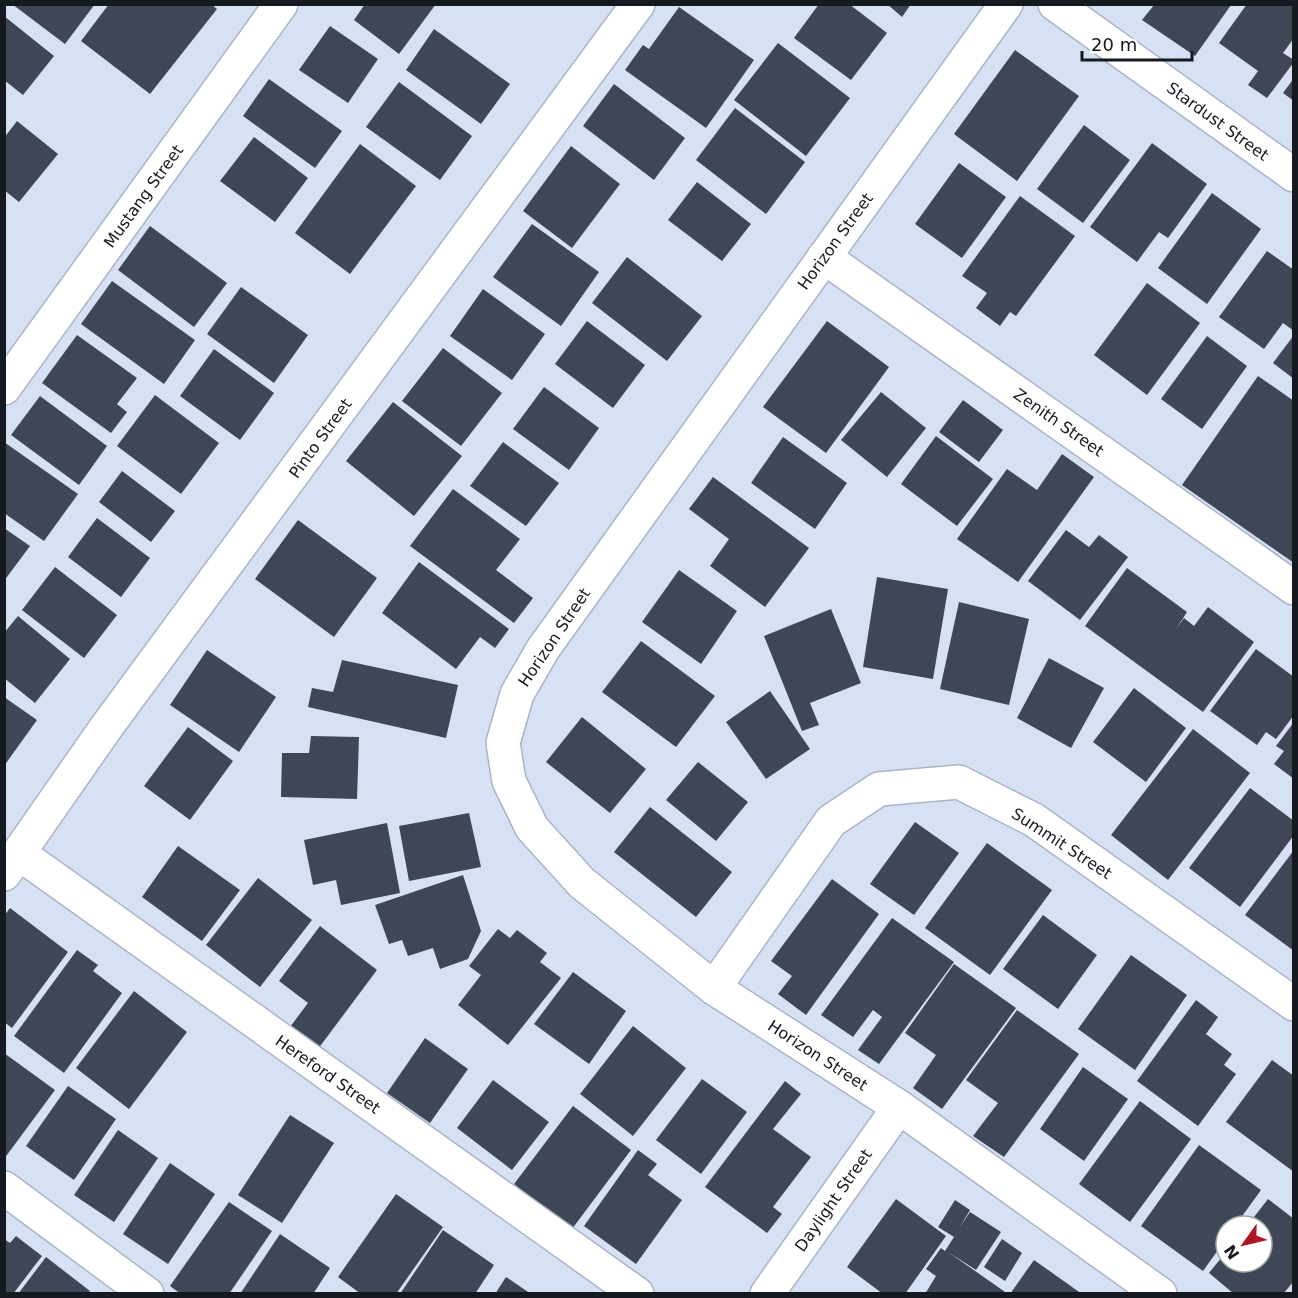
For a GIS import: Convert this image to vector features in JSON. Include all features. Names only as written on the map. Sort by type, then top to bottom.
[{"type":"street","name":"Mustang Street","points":[[4,388],[281,4]]},
{"type":"street","name":"Pinto Street","points":[[12,864],[105,729],[638,4]]},
{"type":"street","name":"Horizon Street","points":[[1006,4],[543,649],[517,693],[503,743],[509,781],[532,828],[582,883],[714,988],[899,1107],[1160,1293]]},
{"type":"street","name":"Stardust Street","points":[[1055,4],[1293,175]]},
{"type":"street","name":"Zenith Street","points":[[824,257],[1293,588]]},
{"type":"street","name":"Summit Street","points":[[714,988],[831,821],[879,789],[958,782],[1034,820],[1293,1004]]},
{"type":"street","name":"Hereford Street","points":[[12,864],[637,1293]]},
{"type":"street","name":"Daylight Street","points":[[767,1293],[899,1107]]},
{"type":"street","points":[[4,1188],[147,1293]]},
{"type":"building","points":[[12,4],[95,4],[65,44]]},
{"type":"building","points":[[109,4],[211,4],[217,9],[150,94],[81,41]]},
{"type":"building","points":[[365,4],[436,4],[399,54],[354,20]]},
{"type":"building","points":[[819,4],[849,4],[887,33],[851,80],[794,38]]},
{"type":"building","points":[[887,4],[911,4],[902,17]]},
{"type":"building","points":[[1247,4],[1294,4],[1294,38],[1283,53],[1294,62],[1267,98],[1248,85],[1258,71],[1219,43]]},
{"type":"building","points":[[1154,5],[1231,5],[1195,56],[1142,20]]},
{"type":"building","points":[[679,7],[754,60],[706,128],[625,70],[643,45],[649,49]]},
{"type":"building","points":[[4,16],[54,56],[23,95],[4,80]]},
{"type":"building","points":[[330,26],[378,59],[348,103],[299,70]]},
{"type":"building","points":[[434,29],[510,84],[481,124],[406,70]]},
{"type":"building","points":[[778,43],[850,98],[806,156],[734,100]]},
{"type":"building","points":[[1015,50],[1079,96],[1017,181],[954,134]]},
{"type":"building","points":[[1294,78],[1294,101],[1283,93]]},
{"type":"building","points":[[269,79],[342,131],[315,168],[243,116]]},
{"type":"building","points":[[399,82],[472,136],[440,180],[366,127]]},
{"type":"building","points":[[614,84],[685,138],[654,180],[583,126]]},
{"type":"building","points":[[735,108],[805,162],[766,214],[696,160]]},
{"type":"building","points":[[17,121],[58,154],[19,202],[4,190],[4,138]]},
{"type":"building","points":[[1084,125],[1130,160],[1083,223],[1037,189]]},
{"type":"building","points":[[254,137],[308,178],[275,222],[220,181]]},
{"type":"building","points":[[1152,143],[1207,184],[1168,238],[1159,232],[1137,262],[1090,227]]},
{"type":"building","points":[[360,144],[416,186],[350,274],[295,233]]},
{"type":"building","points":[[571,146],[620,184],[572,248],[523,211]]},
{"type":"building","points":[[959,163],[1006,197],[962,258],[915,224]]},
{"type":"building","points":[[697,182],[751,224],[722,261],[668,220]]},
{"type":"building","points":[[1212,193],[1261,229],[1207,304],[1158,268]]},
{"type":"building","points":[[1020,196],[1075,236],[1016,316],[1010,312],[1000,326],[976,308],[987,293],[962,276]]},
{"type":"building","points":[[532,224],[599,272],[561,326],[493,277]]},
{"type":"building","points":[[150,226],[227,283],[194,327],[118,270]]},
{"type":"building","points":[[1267,251],[1294,270],[1294,331],[1283,323],[1264,349],[1219,317]]},
{"type":"building","points":[[627,257],[702,316],[667,361],[592,303]]},
{"type":"building","points":[[112,281],[195,340],[164,384],[81,324]]},
{"type":"building","points":[[1147,283],[1200,323],[1147,395],[1094,355]]},
{"type":"building","points":[[241,287],[308,335],[274,383],[207,334]]},
{"type":"building","points":[[483,289],[545,334],[512,380],[450,336]]},
{"type":"building","points":[[587,321],[645,365],[613,408],[555,364]]},
{"type":"building","points":[[827,321],[889,367],[826,453],[763,407]]},
{"type":"building","points":[[77,335],[137,378],[117,404],[127,412],[111,433],[42,383]]},
{"type":"building","points":[[1294,335],[1294,379],[1273,363]]},
{"type":"building","points":[[1207,336],[1247,366],[1202,429],[1161,399]]},
{"type":"building","points":[[443,348],[502,393],[461,446],[402,401]]},
{"type":"building","points":[[214,349],[274,393],[240,440],[180,396]]},
{"type":"building","points":[[1258,376],[1294,401],[1294,563],[1182,485]]},
{"type":"building","points":[[544,387],[599,428],[569,470],[513,429]]},
{"type":"building","points":[[881,392],[926,428],[887,477],[841,440]]},
{"type":"building","points":[[155,395],[219,443],[181,494],[117,446]]},
{"type":"building","points":[[40,396],[107,446],[79,485],[11,435]]},
{"type":"building","points":[[963,400],[1003,430],[979,462],[939,432]]},
{"type":"building","points":[[393,402],[462,456],[414,516],[346,461]]},
{"type":"building","points":[[936,436],[993,479],[957,526],[901,484]]},
{"type":"building","points":[[783,437],[847,483],[815,529],[751,483]]},
{"type":"building","points":[[4,442],[78,494],[44,541],[4,513]]},
{"type":"building","points":[[503,442],[559,483],[526,526],[470,486]]},
{"type":"building","points":[[1062,454],[1094,477],[1018,582],[957,539],[1007,469],[1037,490]]},
{"type":"building","points":[[122,471],[175,511],[151,542],[99,502]]},
{"type":"building","points":[[713,477],[809,548],[765,607],[710,566],[729,539],[689,509]]},
{"type":"building","points":[[453,489],[520,539],[496,570],[533,598],[514,623],[410,546]]},
{"type":"building","points":[[97,518],[150,558],[121,597],[68,557]]},
{"type":"building","points":[[298,520],[377,578],[334,637],[255,579]]},
{"type":"building","points":[[4,528],[30,546],[4,581]]},
{"type":"building","points":[[1066,530],[1089,547],[1099,535],[1128,557],[1080,620],[1028,581]]},
{"type":"building","points":[[419,562],[509,629],[495,648],[480,637],[456,669],[382,613]]},
{"type":"building","points":[[55,567],[117,615],[84,658],[22,610]]},
{"type":"building","points":[[1127,568],[1187,612],[1176,629],[1184,618],[1194,626],[1208,607],[1254,642],[1203,712],[1085,626]]},
{"type":"building","points":[[679,570],[737,611],[701,664],[642,622]]},
{"type":"building","points":[[877,577],[948,589],[933,679],[863,667]]},
{"type":"building","points":[[959,602],[1029,619],[1009,705],[940,689]]},
{"type":"building","points":[[831,609],[861,683],[810,703],[819,725],[802,731],[764,636]]},
{"type":"building","points":[[18,616],[70,659],[35,703],[4,678],[4,633]]},
{"type":"building","points":[[641,641],[715,696],[676,747],[602,692]]},
{"type":"building","points":[[1256,649],[1294,677],[1294,715],[1276,739],[1266,732],[1257,745],[1210,711]]},
{"type":"building","points":[[207,650],[276,697],[239,752],[170,705]]},
{"type":"building","points":[[1049,658],[1104,688],[1071,748],[1017,718]]},
{"type":"building","points":[[342,660],[458,685],[446,738],[308,707],[312,688],[333,692]]},
{"type":"building","points":[[1134,688],[1186,728],[1146,782],[1093,742]]},
{"type":"building","points":[[770,691],[810,749],[766,779],[726,722]]},
{"type":"building","points":[[4,697],[37,720],[4,766]]},
{"type":"building","points":[[582,717],[646,769],[610,813],[546,762]]},
{"type":"building","points":[[1294,722],[1294,779],[1274,764],[1284,751],[1276,746]]},
{"type":"building","points":[[188,727],[233,761],[190,820],[144,786]]},
{"type":"building","points":[[1193,729],[1250,773],[1168,880],[1111,835]]},
{"type":"building","points":[[311,736],[359,737],[357,799],[281,797],[282,753],[309,753]]},
{"type":"building","points":[[698,762],[748,802],[716,841],[666,800]]},
{"type":"building","points":[[1250,788],[1294,821],[1294,835],[1240,907],[1189,868]]},
{"type":"building","points":[[650,807],[732,872],[696,917],[614,852]]},
{"type":"building","points":[[469,813],[481,867],[409,881],[399,826]]},
{"type":"building","points":[[915,822],[959,853],[914,915],[870,884]]},
{"type":"building","points":[[387,823],[400,893],[341,905],[336,880],[313,885],[304,840]]},
{"type":"building","points":[[987,843],[1052,890],[990,975],[925,928]]},
{"type":"building","points":[[178,846],[240,890],[202,941],[142,897]]},
{"type":"building","points":[[1294,850],[1294,951],[1245,915]]},
{"type":"building","points":[[463,875],[481,931],[468,959],[440,969],[433,948],[408,956],[402,940],[389,944],[375,905]]},
{"type":"building","points":[[258,878],[312,920],[260,987],[206,945]]},
{"type":"building","points":[[832,879],[879,914],[806,1015],[778,994],[792,976],[771,961]]},
{"type":"building","points":[[10,908],[68,952],[12,1028],[4,1022],[4,916]]},
{"type":"building","points":[[1043,915],[1097,955],[1058,1009],[1003,969]]},
{"type":"building","points":[[892,918],[954,962],[879,1064],[858,1050],[882,1017],[873,1010],[853,1037],[821,1015]]},
{"type":"building","points":[[320,926],[377,970],[318,1049],[290,1027],[308,1003],[279,981]]},
{"type":"building","points":[[498,929],[510,938],[517,930],[547,953],[540,962],[561,978],[508,1045],[458,1005],[481,975],[469,966]]},
{"type":"building","points":[[77,950],[98,965],[93,971],[122,993],[64,1073],[14,1036]]},
{"type":"building","points":[[1131,955],[1187,995],[1135,1070],[1078,1029]]},
{"type":"building","points":[[954,964],[1016,1008],[942,1109],[913,1088],[936,1055],[905,1033]]},
{"type":"building","points":[[573,972],[626,1011],[589,1064],[534,1024]]},
{"type":"building","points":[[134,991],[187,1032],[129,1109],[76,1068]]},
{"type":"building","points":[[1196,1000],[1218,1017],[1206,1034],[1232,1054],[1224,1065],[1236,1074],[1198,1126],[1137,1081]]},
{"type":"building","points":[[1017,1010],[1079,1054],[1004,1157],[973,1136],[998,1103],[966,1080]]},
{"type":"building","points":[[633,1026],[686,1068],[633,1136],[580,1094]]},
{"type":"building","points":[[425,1038],[468,1069],[430,1123],[387,1093]]},
{"type":"building","points":[[4,1053],[55,1090],[4,1159]]},
{"type":"building","points":[[1272,1060],[1294,1076],[1294,1172],[1226,1122]]},
{"type":"building","points":[[1083,1067],[1128,1099],[1084,1161],[1040,1129]]},
{"type":"building","points":[[702,1079],[747,1112],[701,1174],[656,1140]]},
{"type":"building","points":[[493,1080],[549,1122],[512,1170],[457,1128]]},
{"type":"building","points":[[785,1081],[801,1094],[773,1129],[811,1157],[773,1207],[782,1214],[767,1233],[705,1187]]},
{"type":"building","points":[[68,1086],[116,1119],[74,1180],[26,1146]]},
{"type":"building","points":[[1140,1101],[1191,1139],[1130,1222],[1079,1184]]},
{"type":"building","points":[[573,1106],[631,1150],[572,1229],[514,1184]]},
{"type":"building","points":[[290,1115],[334,1143],[282,1223],[238,1195]]},
{"type":"building","points":[[118,1130],[158,1158],[114,1222],[74,1195]]},
{"type":"building","points":[[1199,1145],[1261,1190],[1244,1214],[1214,1214],[1214,1256],[1203,1271],[1141,1226]]},
{"type":"building","points":[[638,1150],[657,1164],[648,1175],[682,1200],[636,1264],[584,1226]]},
{"type":"building","points":[[170,1163],[215,1194],[168,1264],[123,1234]]},
{"type":"building","points":[[396,1194],[443,1227],[396,1294],[361,1294],[338,1277]]},
{"type":"building","points":[[896,1199],[946,1236],[905,1294],[883,1294],[847,1267]]},
{"type":"building","points":[[1268,1199],[1294,1219],[1294,1281],[1283,1294],[1234,1294],[1209,1273],[1214,1267],[1214,1274],[1274,1274],[1274,1214],[1256,1214]]},
{"type":"building","points":[[955,1200],[970,1210],[960,1227],[970,1212],[1001,1232],[976,1270],[948,1252],[1008,1294],[925,1294],[936,1276],[926,1269],[941,1248],[945,1251],[954,1237],[938,1227]]},
{"type":"building","points":[[229,1202],[272,1231],[229,1294],[181,1294],[170,1286]]},
{"type":"building","points":[[443,1230],[494,1265],[475,1294],[400,1294]]},
{"type":"building","points":[[280,1234],[330,1268],[313,1294],[240,1294]]},
{"type":"building","points":[[16,1236],[42,1256],[13,1294],[4,1294],[4,1239],[10,1243]]},
{"type":"building","points":[[1002,1239],[1022,1253],[1005,1281],[984,1267]]},
{"type":"building","points":[[46,1257],[90,1291],[88,1294],[18,1294]]},
{"type":"building","points":[[1034,1260],[1082,1294],[1010,1294]]},
{"type":"building","points":[[506,1277],[531,1294],[495,1294]]}]
